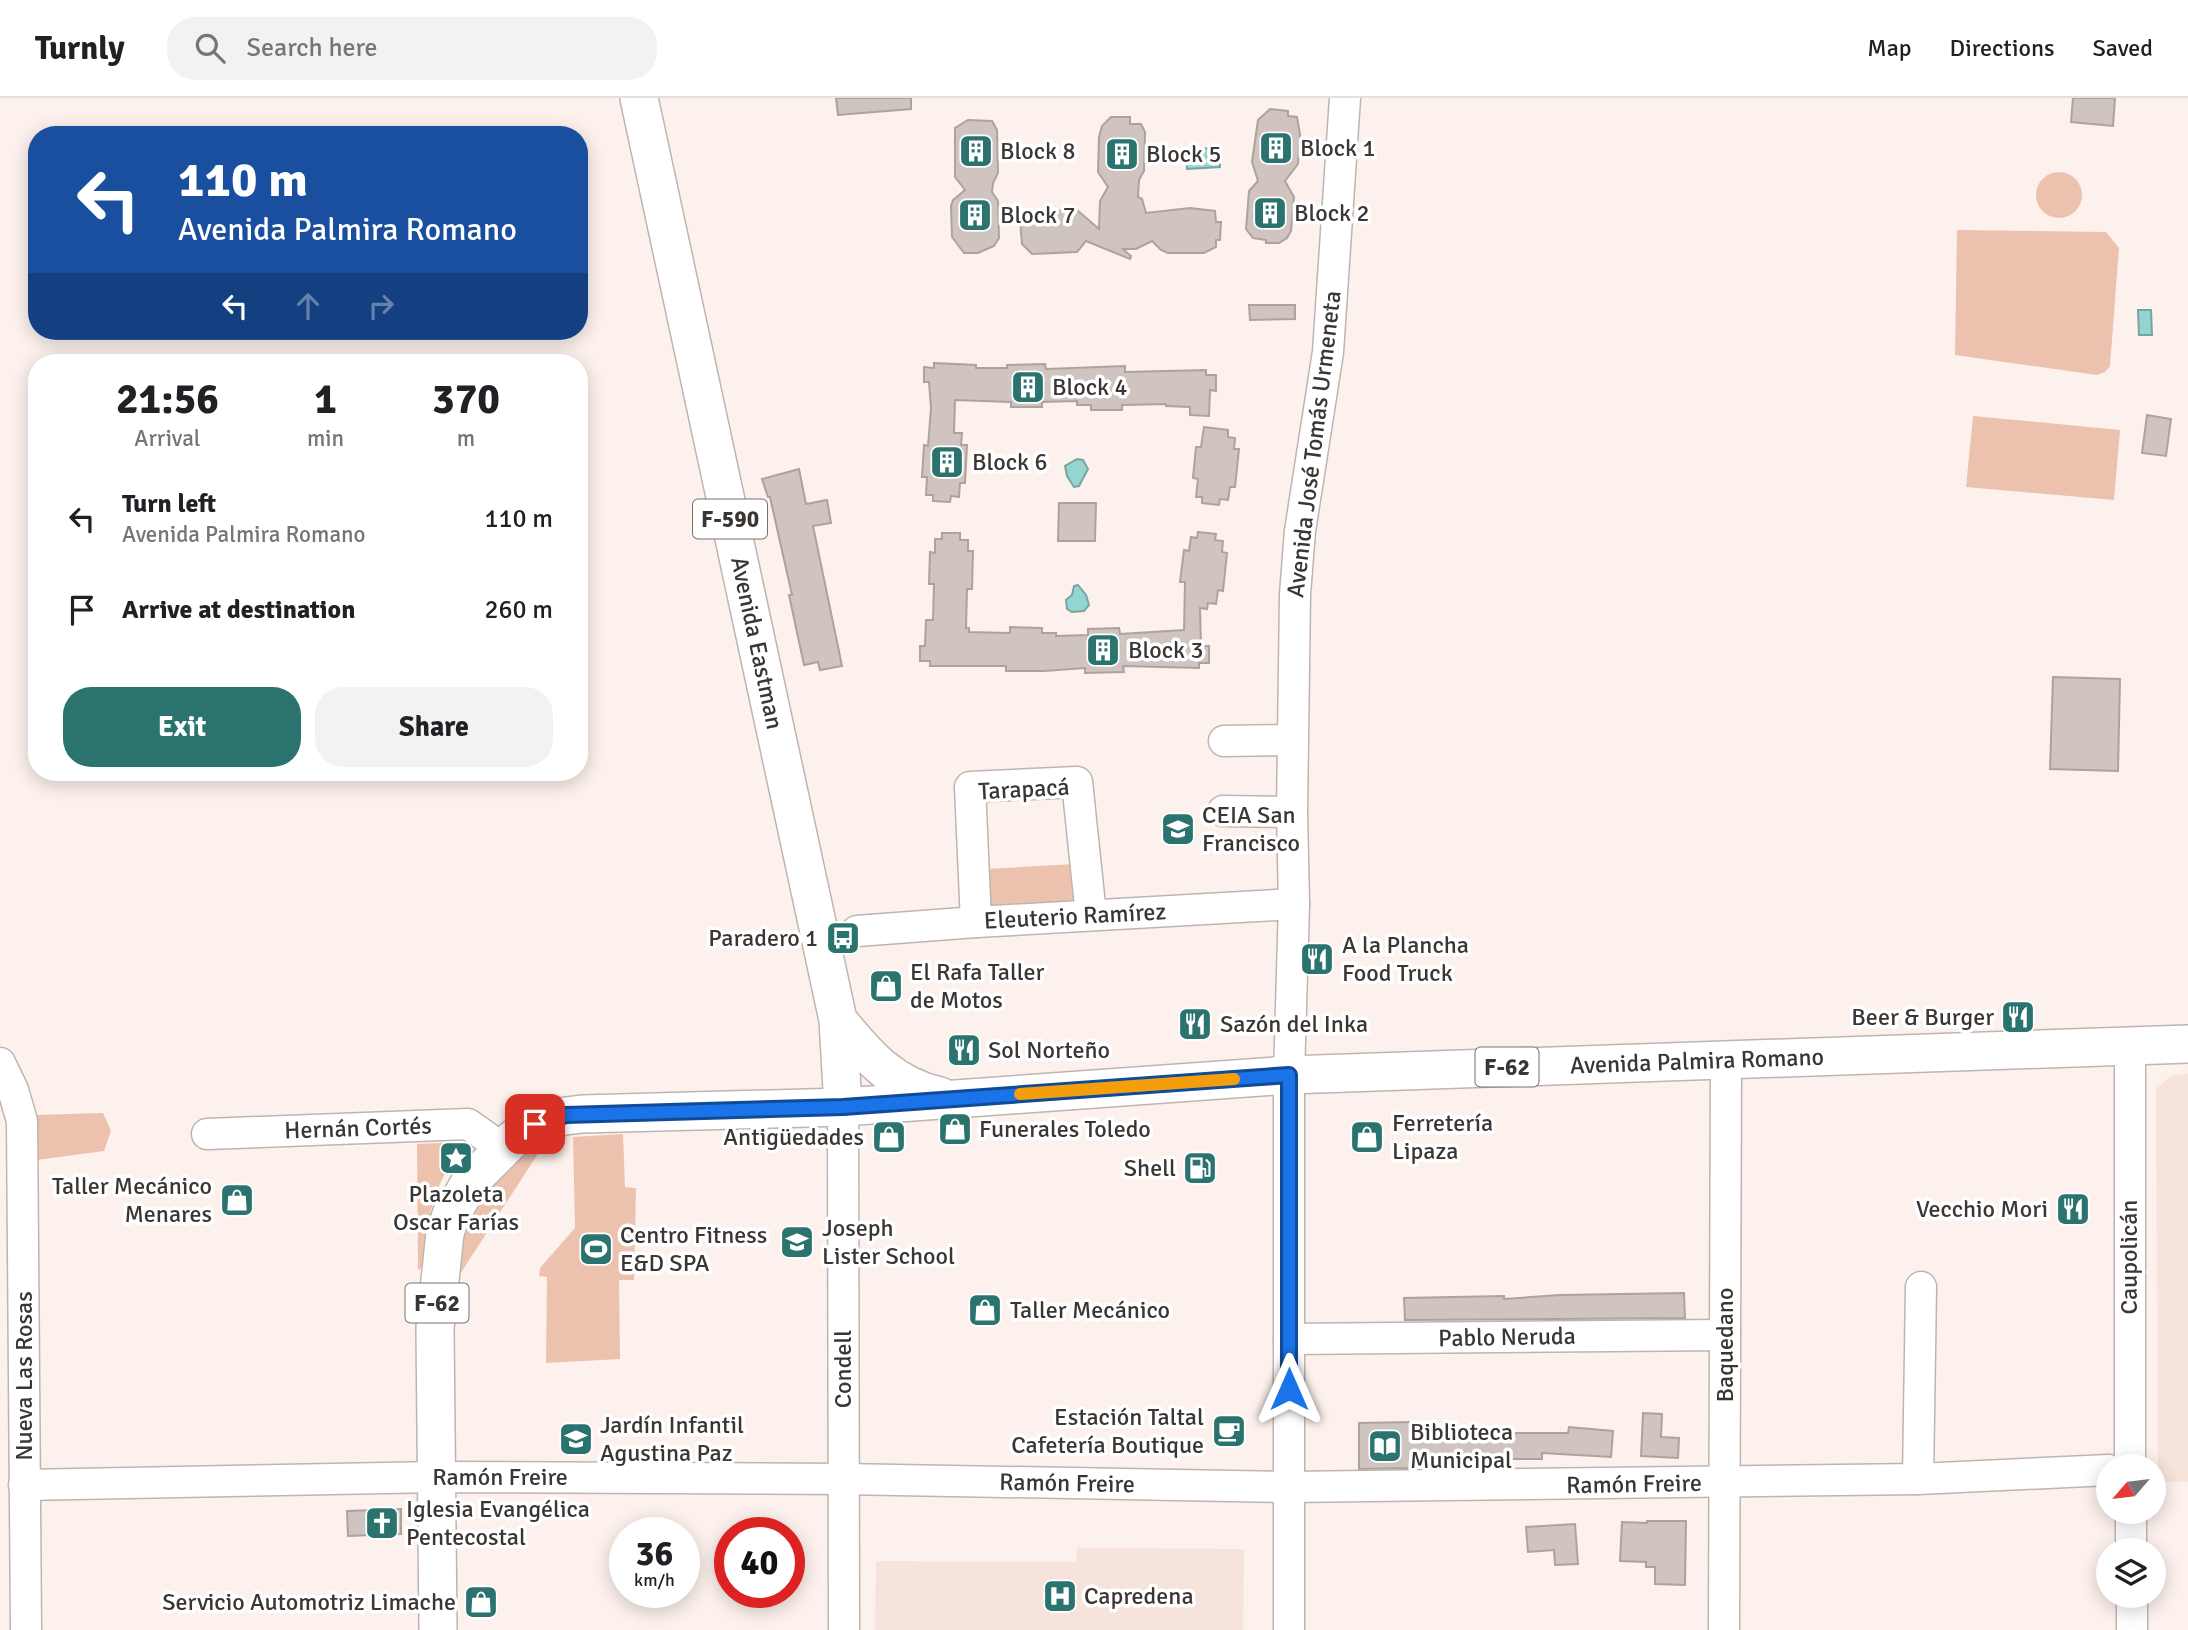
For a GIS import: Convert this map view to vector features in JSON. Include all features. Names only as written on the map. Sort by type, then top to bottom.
[{"type":"main road","name":"Avenida Eastman","points":[[639,98],[838,1020],[843,1107]]},
{"type":"main road","points":[[838,1020],[864,1053],[892,1077],[926,1093],[962,1098]]},
{"type":"main road","name":"Avenida Palmira Romano","points":[[502,1149],[535,1124],[566,1115],[843,1107],[1289,1075],[2188,1044]]},
{"type":"main road","name":"F-62","points":[[438,1630],[435,1328],[445,1233],[470,1182],[502,1149]]},
{"type":"street","name":"Avenida José Tomás Urmeneta","points":[[1289,1630],[1289,1075],[1294,904],[1292,740],[1295,594],[1300,531],[1328,352],[1345,98]]},
{"type":"street","points":[[1224,741],[1292,740]]},
{"type":"street","name":"Tarapacá","points":[[976,922],[970,787],[1077,782],[1091,915]]},
{"type":"street","points":[[1223,811],[1292,812]]},
{"type":"street","name":"Eleuterio Ramírez","points":[[857,932],[976,922],[1294,904]]},
{"type":"street","name":"Caupolicán","points":[[2130,1047],[2130,1454]]},
{"type":"street","name":"Baquedano","points":[[1724,1630],[1726,1060]]},
{"type":"street","name":"Nueva Las Rosas","points":[[0,1063],[22,1121],[26,1630]]},
{"type":"street","name":"Condell","points":[[843,1107],[844,1630]]},
{"type":"street","name":"Hernán Cortés","points":[[207,1134],[468,1124],[502,1149]]},
{"type":"street","points":[[1918,1479],[1921,1287]]},
{"type":"street","name":"Pablo Neruda","points":[[1289,1339],[1725,1335]]},
{"type":"street","name":"Ramón Freire","points":[[24,1485],[437,1477],[844,1479],[1289,1488],[1918,1479],[2096,1471]]},
{"type":"street","points":[[2132,1608],[2132,1630]]},
{"type":"shaded area","points":[[2059,172],[2075,179],[2082,195],[2075,211],[2059,218],[2043,211],[2036,195],[2043,179]]},
{"type":"shaded area","points":[[1957,230],[2106,232],[2119,248],[2110,366],[2105,372],[2097,375],[1955,355]]},
{"type":"shaded area","points":[[1973,416],[2120,430],[2114,500],[1966,487]]},
{"type":"shaded area","points":[[1075,864],[1078,911],[989,916],[986,869]]},
{"type":"shaded area","points":[[2188,1074],[2188,1482],[2166,1482],[2166,1454],[2158,1454],[2156,1089],[2172,1075]]},
{"type":"shaded area","points":[[103,1113],[111,1131],[104,1151],[37,1160],[35,1115]]},
{"type":"shaded area","name":"Centro Fitness E&D SPA","points":[[623,1134],[625,1187],[636,1188],[634,1280],[619,1280],[620,1359],[546,1363],[547,1277],[539,1276],[540,1268],[575,1228],[573,1137]]},
{"type":"shaded area","points":[[464,1142],[439,1186],[430,1216],[423,1267],[418,1270],[417,1144]]},
{"type":"shaded area","points":[[543,1146],[449,1291],[469,1201],[525,1149]]},
{"type":"shaded area","name":"Capredena","points":[[1077,1548],[1244,1549],[1243,1630],[875,1630],[876,1561],[1076,1562]]},
{"type":"water","points":[[1219,148],[1220,167],[1187,169],[1186,149]]},
{"type":"water","points":[[2138,310],[2151,310],[2152,335],[2139,335]]},
{"type":"water","points":[[1077,459],[1083,460],[1088,469],[1079,486],[1074,487],[1067,476],[1065,466]]},
{"type":"water","points":[[1078,585],[1086,595],[1089,605],[1084,611],[1072,612],[1067,609],[1066,600],[1072,595],[1074,586]]},
{"type":"building","points":[[836,98],[911,98],[911,109],[838,115]]},
{"type":"building","points":[[2073,98],[2115,98],[2113,126],[2071,122]]},
{"type":"building","points":[[1270,109],[1288,111],[1288,116],[1297,117],[1300,134],[1298,164],[1285,181],[1294,197],[1291,231],[1287,238],[1279,243],[1266,243],[1266,240],[1253,238],[1246,229],[1249,191],[1258,181],[1252,162],[1258,120]]},
{"type":"building","points":[[1111,117],[1130,117],[1130,124],[1141,124],[1145,132],[1144,171],[1139,180],[1138,197],[1142,199],[1146,213],[1190,208],[1215,211],[1216,222],[1221,222],[1220,240],[1216,240],[1216,247],[1204,253],[1168,253],[1152,241],[1136,249],[1123,249],[1131,256],[1130,259],[1086,241],[1077,252],[1032,254],[1022,244],[1020,220],[1032,211],[1077,210],[1099,229],[1100,201],[1108,187],[1098,172],[1099,137],[1102,126]]},
{"type":"building","points":[[968,120],[992,121],[997,130],[998,173],[992,192],[998,201],[999,238],[994,246],[978,253],[964,253],[952,237],[951,206],[953,200],[965,190],[955,177],[955,128]]},
{"type":"building","points":[[1249,305],[1295,305],[1295,319],[1250,320]]},
{"type":"building","points":[[934,363],[976,365],[976,368],[1045,364],[1046,369],[1125,366],[1125,372],[1206,370],[1206,375],[1216,375],[1216,391],[1210,390],[1209,416],[1190,415],[1190,407],[1166,404],[1122,405],[1122,410],[1091,410],[1091,405],[1077,405],[1077,401],[1042,402],[1042,407],[1011,407],[1011,402],[955,400],[954,433],[962,433],[961,445],[967,445],[965,483],[960,483],[959,497],[951,496],[950,502],[933,501],[933,495],[926,495],[927,477],[922,477],[924,445],[928,446],[931,408],[929,382],[924,382],[924,367],[934,368]]},
{"type":"building","points":[[2147,415],[2171,419],[2166,456],[2142,453]]},
{"type":"building","points":[[1204,427],[1228,430],[1228,437],[1235,438],[1234,449],[1239,449],[1235,487],[1230,487],[1228,500],[1220,499],[1219,505],[1202,503],[1202,497],[1196,497],[1198,479],[1193,478],[1196,447],[1201,447]]},
{"type":"building","points":[[799,469],[806,504],[827,500],[831,523],[813,526],[842,666],[820,670],[818,662],[804,665],[789,595],[792,595],[770,497],[762,479]]},
{"type":"building","points":[[1059,503],[1096,503],[1095,541],[1058,541]]},
{"type":"building","points":[[1198,532],[1216,534],[1215,540],[1223,541],[1222,552],[1227,553],[1223,591],[1218,590],[1216,604],[1208,603],[1207,609],[1200,608],[1201,646],[1209,646],[1209,663],[1199,663],[1199,668],[1123,666],[1124,672],[1085,673],[1085,668],[1006,671],[1006,666],[930,666],[930,661],[920,661],[920,646],[925,646],[926,620],[933,620],[934,584],[929,584],[930,552],[935,553],[935,539],[942,539],[942,533],[960,533],[960,540],[968,540],[968,551],[973,551],[972,589],[967,589],[966,628],[969,628],[969,632],[1010,633],[1010,627],[1042,628],[1042,633],[1056,633],[1056,636],[1088,635],[1088,629],[1119,628],[1120,634],[1184,630],[1185,582],[1180,582],[1184,550],[1189,551],[1191,537],[1197,538]]},
{"type":"building","points":[[2053,677],[2120,679],[2118,771],[2050,769]]},
{"type":"building","points":[[1684,1293],[1685,1318],[1405,1320],[1404,1298],[1504,1296],[1504,1299],[1560,1295]]},
{"type":"building","points":[[1643,1413],[1662,1414],[1661,1437],[1679,1438],[1678,1458],[1641,1456]]},
{"type":"building","points":[[1411,1422],[1411,1427],[1486,1426],[1487,1433],[1568,1433],[1569,1427],[1613,1431],[1611,1457],[1542,1453],[1542,1459],[1411,1459],[1411,1468],[1359,1469],[1359,1423]]},
{"type":"building","points":[[401,1509],[401,1534],[348,1536],[347,1511]]},
{"type":"building","points":[[1686,1521],[1685,1585],[1655,1584],[1655,1567],[1646,1567],[1646,1562],[1620,1561],[1622,1522]]},
{"type":"building","points":[[1575,1524],[1578,1564],[1555,1565],[1554,1550],[1528,1552],[1526,1527]]},
{"type":"slow traffic","points":[[1020,1094],[1234,1079]]},
{"type":"place","name":"Block 1","points":[[1276,148]]},
{"type":"place","name":"Block 8","points":[[976,151]]},
{"type":"place","name":"Block 5","points":[[1122,154]]},
{"type":"place","name":"Block 2","points":[[1270,213]]},
{"type":"place","name":"Block 7","points":[[975,215]]},
{"type":"place","name":"Block 4","points":[[1028,387]]},
{"type":"place","name":"Block 6","points":[[947,462]]},
{"type":"place","name":"Block 3","points":[[1103,650]]},
{"type":"place","name":"CEIA San Francisco","points":[[1178,829]]},
{"type":"place","name":"Paradero 1","points":[[843,938]]},
{"type":"place","name":"A la Plancha Food Truck","points":[[1317,959]]},
{"type":"place","name":"El Rafa Taller de Motos","points":[[886,986]]},
{"type":"place","name":"Beer & Burger","points":[[2018,1017]]},
{"type":"place","name":"Sazón del Inka","points":[[1195,1024]]},
{"type":"place","name":"Sol Norteño","points":[[964,1050]]},
{"type":"place","name":"Funerales Toledo","points":[[955,1129]]},
{"type":"place","name":"Antigüedades","points":[[889,1137]]},
{"type":"place","name":"Ferretería Lipaza","points":[[1367,1137]]},
{"type":"place","name":"Plazoleta Oscar Farías","points":[[456,1158]]},
{"type":"place","name":"Shell","points":[[1200,1168]]},
{"type":"place","name":"Taller Mecánico Menares","points":[[237,1200]]},
{"type":"place","name":"Vecchio Mori","points":[[2073,1209]]},
{"type":"place","name":"Joseph Lister School","points":[[797,1242]]},
{"type":"place","name":"Centro Fitness E&D SPA","points":[[596,1249]]},
{"type":"place","name":"Taller Mecánico","points":[[985,1310]]},
{"type":"place","name":"Estación Taltal Cafetería Boutique","points":[[1229,1431]]},
{"type":"place","name":"Jardín Infantil Agustina Paz","points":[[576,1439]]},
{"type":"place","name":"Biblioteca Municipal","points":[[1385,1446]]},
{"type":"place","name":"Iglesia Evangélica Pentecostal","points":[[382,1523]]},
{"type":"place","name":"Capredena","points":[[1060,1596]]},
{"type":"place","name":"Servicio Automotriz Limache","points":[[481,1602]]},
{"type":"route","points":[[535,1124],[566,1115],[843,1107],[1289,1075],[1289,1389]]}]
